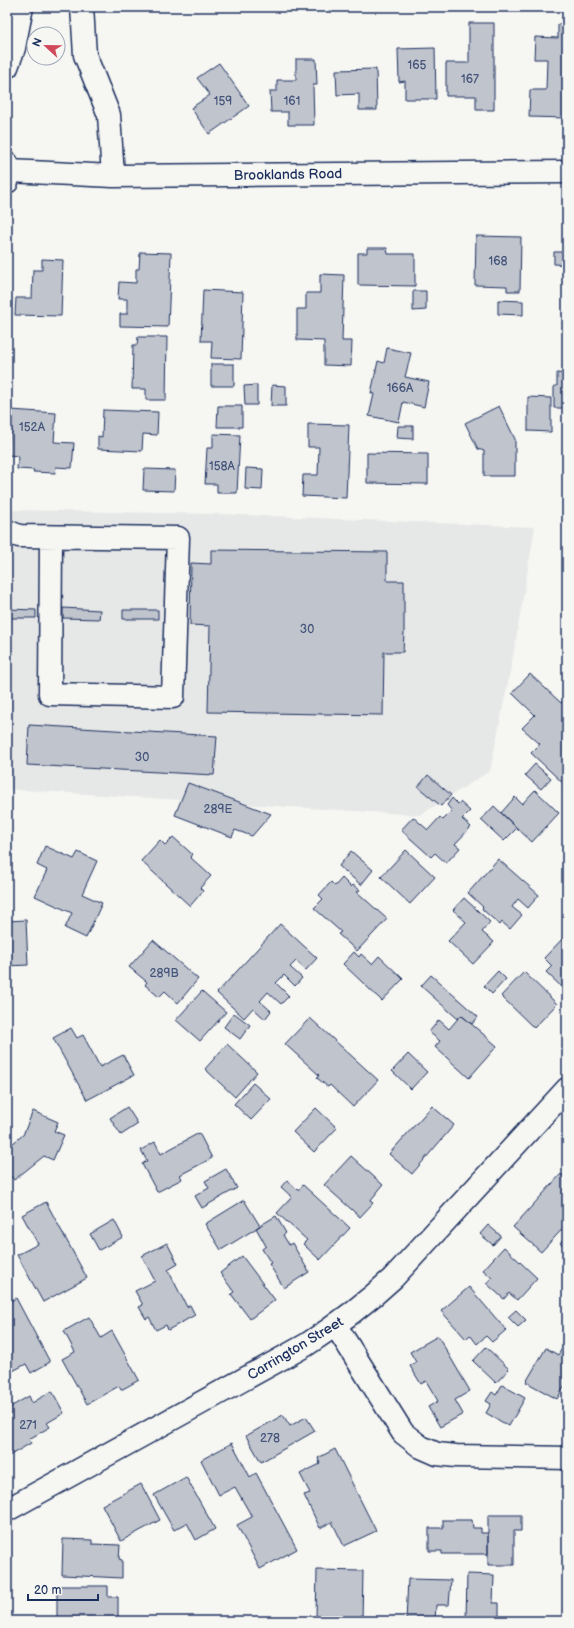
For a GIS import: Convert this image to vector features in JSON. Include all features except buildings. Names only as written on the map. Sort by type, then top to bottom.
[{"type":"street","points":[[7,67],[14,48],[22,7]]},
{"type":"street","points":[[82,7],[85,55],[109,115],[113,176]]},
{"type":"street","name":"Brooklands Road","points":[[8,172],[113,176],[567,172]]},
{"type":"street","points":[[7,531],[19,536],[178,538],[173,697],[50,694],[52,537]]},
{"type":"street","name":"Carrington Street","points":[[7,1510],[306,1345],[336,1326],[367,1302],[393,1278],[567,1089]]},
{"type":"street","points":[[336,1326],[404,1433],[421,1447],[438,1454],[456,1456],[567,1458]]},
{"type":"shaded area","points":[[7,510],[216,514],[535,527],[512,662],[490,771],[420,815],[7,789]]}]
